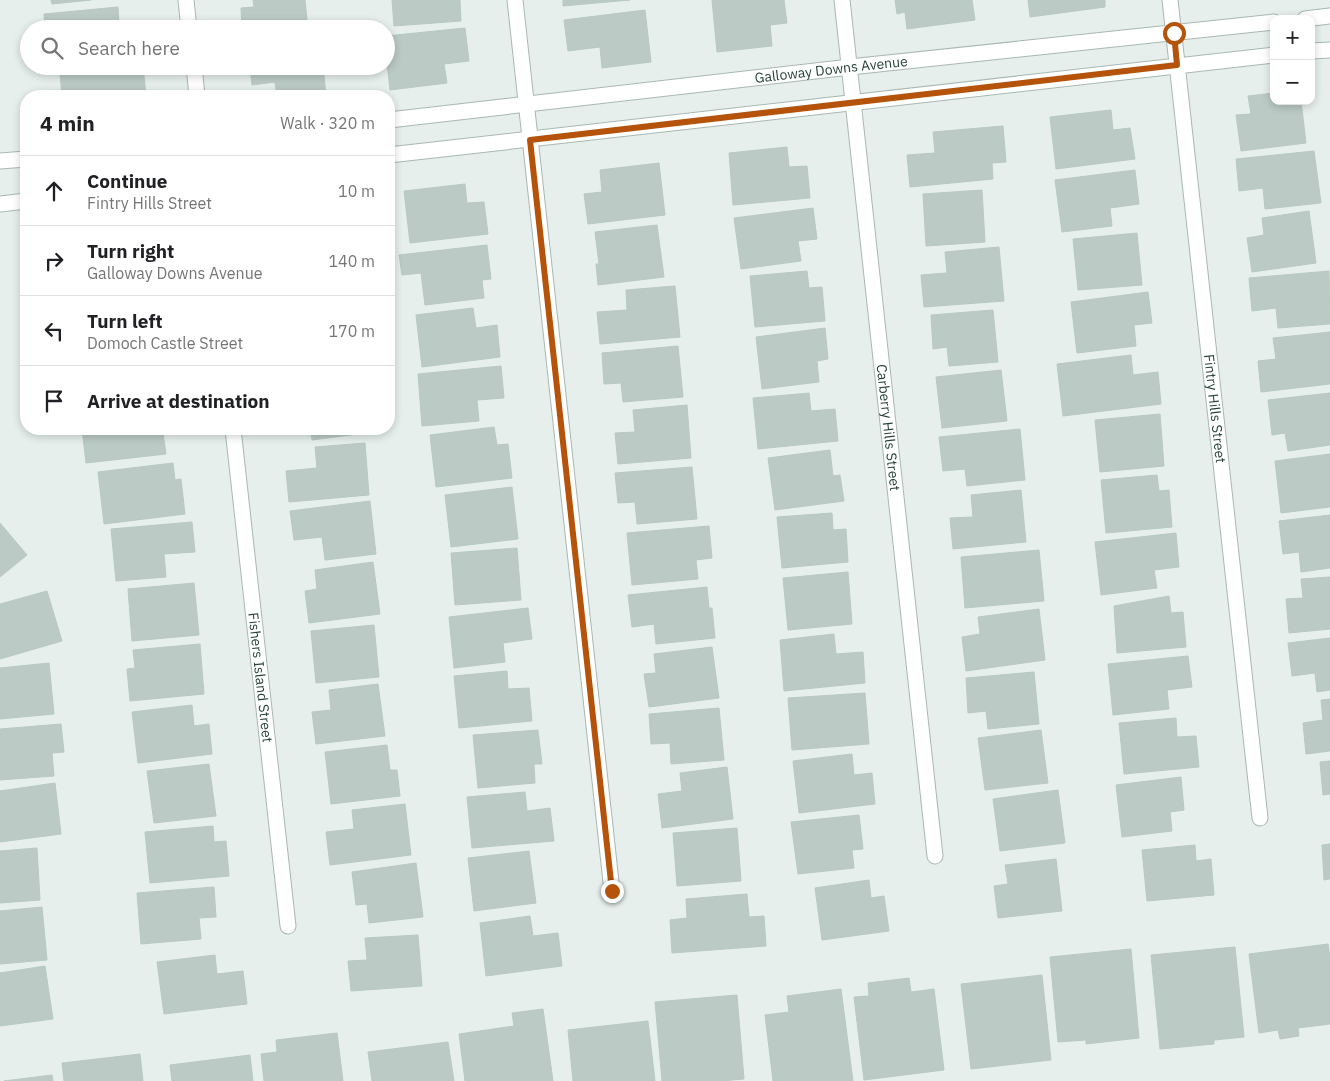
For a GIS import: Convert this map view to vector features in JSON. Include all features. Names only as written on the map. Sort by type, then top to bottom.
[{"type":"street","points":[[186,0],[188,20]]},
{"type":"street","points":[[515,0],[612,891]]},
{"type":"street","name":"Carberry Hills Street","points":[[842,0],[935,856]]},
{"type":"street","name":"Fintry Hills Street","points":[[1170,0],[1260,818]]},
{"type":"street","points":[[1315,18],[1330,16]]},
{"type":"street","name":"Galloway Downs Avenue","points":[[395,119],[850,66],[1270,22]]},
{"type":"street","points":[[1315,52],[1330,50]]},
{"type":"street","points":[[395,154],[1270,55]]},
{"type":"street","points":[[195,75],[196,90]]},
{"type":"street","points":[[0,161],[20,159]]},
{"type":"street","points":[[0,204],[20,201]]},
{"type":"street","name":"Fishers Island Street","points":[[234,435],[288,926]]},
{"type":"building","points":[[51,0],[91,0],[52,4]]},
{"type":"building","points":[[253,0],[305,0],[307,20],[242,20],[241,8],[254,7]]},
{"type":"building","points":[[392,0],[460,0],[461,21],[395,26]]},
{"type":"building","points":[[563,0],[630,0],[563,6]]},
{"type":"building","points":[[712,0],[784,0],[787,23],[770,25],[772,46],[717,52]]},
{"type":"building","points":[[895,0],[972,0],[975,20],[907,29],[905,12],[897,14]]},
{"type":"building","points":[[1028,0],[1105,0],[1105,7],[1030,17]]},
{"type":"building","points":[[118,7],[119,20],[44,20],[44,14]]},
{"type":"building","points":[[645,10],[651,62],[602,68],[600,47],[568,51],[564,20]]},
{"type":"building","points":[[465,28],[469,61],[444,64],[447,83],[390,90],[388,75],[395,75],[395,35]]},
{"type":"building","points":[[60,75],[144,75],[145,90],[61,90]]},
{"type":"building","points":[[251,75],[324,75],[325,90],[276,90],[275,82],[252,85]]},
{"type":"building","points":[[1270,93],[1270,105],[1301,105],[1306,143],[1241,151],[1236,115],[1251,114],[1248,96]]},
{"type":"building","points":[[1111,110],[1113,130],[1130,128],[1135,159],[1056,169],[1050,117]]},
{"type":"building","points":[[1003,126],[1006,162],[992,163],[993,179],[910,187],[907,155],[935,153],[933,132]]},
{"type":"building","points":[[787,147],[789,167],[807,166],[810,198],[733,205],[729,153]]},
{"type":"building","points":[[1314,151],[1321,203],[1265,209],[1263,188],[1239,191],[1236,159]]},
{"type":"building","points":[[659,163],[665,215],[588,224],[584,194],[602,192],[600,170]]},
{"type":"building","points":[[1135,170],[1139,204],[1110,208],[1112,226],[1062,232],[1055,180]]},
{"type":"building","points":[[465,184],[467,203],[484,202],[488,234],[410,243],[404,191]]},
{"type":"building","points":[[982,190],[985,242],[926,246],[923,194]]},
{"type":"building","points":[[813,208],[817,239],[798,241],[801,261],[741,269],[734,218]]},
{"type":"building","points":[[1309,211],[1316,263],[1252,272],[1247,238],[1264,235],[1262,218]]},
{"type":"building","points":[[657,225],[664,277],[598,285],[596,264],[599,264],[595,232]]},
{"type":"building","points":[[1137,233],[1142,285],[1078,290],[1073,239]]},
{"type":"building","points":[[487,245],[491,279],[482,280],[484,298],[425,305],[421,273],[402,275],[399,255]]},
{"type":"building","points":[[999,247],[1004,301],[924,307],[921,275],[947,273],[945,252]]},
{"type":"building","points":[[807,271],[809,288],[822,287],[825,321],[755,327],[750,276]]},
{"type":"building","points":[[1329,271],[1330,324],[1278,328],[1276,308],[1252,311],[1249,278]]},
{"type":"building","points":[[675,286],[680,337],[600,344],[597,312],[627,310],[626,290]]},
{"type":"building","points":[[1148,292],[1152,323],[1134,325],[1136,346],[1077,353],[1071,302]]},
{"type":"building","points":[[473,308],[476,328],[497,325],[500,357],[422,367],[416,315]]},
{"type":"building","points":[[993,310],[998,362],[949,366],[947,347],[933,349],[931,315]]},
{"type":"building","points":[[825,328],[828,359],[817,361],[819,382],[762,389],[756,337]]},
{"type":"building","points":[[1330,332],[1330,384],[1261,392],[1258,361],[1276,359],[1273,338]]},
{"type":"building","points":[[678,346],[683,397],[623,402],[621,383],[604,384],[602,353]]},
{"type":"building","points":[[1131,355],[1133,375],[1158,372],[1161,404],[1063,416],[1057,364]]},
{"type":"building","points":[[501,366],[504,398],[477,400],[479,421],[422,426],[418,374]]},
{"type":"building","points":[[1001,370],[1007,421],[942,428],[936,377]]},
{"type":"building","points":[[809,393],[811,411],[835,409],[838,441],[758,449],[753,398]]},
{"type":"building","points":[[1330,393],[1330,445],[1288,451],[1285,433],[1272,435],[1268,400]]},
{"type":"building","points":[[687,405],[691,458],[618,464],[615,433],[635,432],[633,410]]},
{"type":"building","points":[[1160,414],[1164,466],[1100,472],[1095,420]]},
{"type":"building","points":[[494,427],[497,445],[508,444],[512,478],[436,487],[430,435]]},
{"type":"building","points":[[1020,429],[1025,480],[967,486],[965,469],[943,471],[939,437]]},
{"type":"building","points":[[83,435],[163,435],[166,454],[86,463]]},
{"type":"building","points":[[312,435],[350,435],[312,440]]},
{"type":"building","points":[[365,443],[369,495],[289,502],[286,471],[317,468],[315,447]]},
{"type":"building","points":[[830,450],[833,476],[840,475],[844,501],[775,510],[768,458]]},
{"type":"building","points":[[1330,454],[1330,507],[1281,513],[1275,461]]},
{"type":"building","points":[[173,463],[175,480],[181,479],[185,514],[104,524],[98,472]]},
{"type":"building","points":[[692,467],[697,519],[637,524],[635,502],[618,503],[615,473]]},
{"type":"building","points":[[1157,475],[1159,491],[1169,490],[1172,527],[1106,533],[1101,480]]},
{"type":"building","points":[[512,487],[518,539],[451,547],[445,495]]},
{"type":"building","points":[[1021,490],[1026,542],[953,549],[950,518],[973,517],[971,495]]},
{"type":"building","points":[[370,501],[376,554],[325,560],[322,537],[294,540],[290,511]]},
{"type":"building","points":[[832,513],[833,530],[846,529],[848,562],[782,568],[777,517]]},
{"type":"building","points":[[1330,515],[1330,568],[1301,572],[1299,552],[1283,554],[1279,521]]},
{"type":"building","points":[[192,522],[195,552],[164,554],[166,577],[116,581],[111,529]]},
{"type":"building","points":[[0,523],[27,555],[0,577]]},
{"type":"building","points":[[709,526],[712,558],[696,560],[698,579],[632,585],[627,533]]},
{"type":"building","points":[[1176,533],[1179,567],[1154,570],[1157,588],[1101,595],[1095,542]]},
{"type":"building","points":[[517,548],[521,600],[455,605],[451,553]]},
{"type":"building","points":[[1039,550],[1044,601],[965,608],[961,557]]},
{"type":"building","points":[[373,562],[380,614],[309,623],[305,591],[317,589],[315,570]]},
{"type":"building","points":[[848,572],[852,624],[788,630],[783,578]]},
{"type":"building","points":[[1330,577],[1330,629],[1289,633],[1286,599],[1303,598],[1301,579]]},
{"type":"building","points":[[194,583],[199,635],[132,641],[128,589]]},
{"type":"building","points":[[707,587],[709,608],[712,608],[715,638],[656,644],[654,624],[632,627],[628,595]]},
{"type":"building","points":[[47,591],[62,641],[0,659],[0,604]]},
{"type":"building","points":[[1169,596],[1171,613],[1183,612],[1186,647],[1117,653],[1114,606]]},
{"type":"building","points":[[528,608],[532,639],[503,643],[505,662],[454,668],[449,617]]},
{"type":"building","points":[[1039,609],[1045,660],[966,671],[962,637],[980,634],[978,617]]},
{"type":"building","points":[[374,625],[379,677],[316,683],[311,631]]},
{"type":"building","points":[[834,634],[836,654],[863,652],[865,683],[784,691],[780,640]]},
{"type":"building","points":[[1330,638],[1330,690],[1317,692],[1315,673],[1292,676],[1288,643]]},
{"type":"building","points":[[200,644],[204,694],[130,701],[127,669],[135,668],[133,650]]},
{"type":"building","points":[[712,647],[719,698],[649,707],[644,674],[656,673],[654,654]]},
{"type":"building","points":[[1188,656],[1192,687],[1167,690],[1169,709],[1113,715],[1108,664]]},
{"type":"building","points":[[49,663],[54,714],[0,719],[0,668]]},
{"type":"building","points":[[507,671],[508,689],[529,688],[532,721],[459,728],[454,676]]},
{"type":"building","points":[[1034,672],[1039,724],[988,729],[986,711],[968,713],[966,678]]},
{"type":"building","points":[[378,684],[385,736],[316,744],[312,712],[331,710],[329,690]]},
{"type":"building","points":[[865,693],[869,744],[792,750],[788,698]]},
{"type":"building","points":[[1330,699],[1330,751],[1306,754],[1303,723],[1323,720],[1321,700]]},
{"type":"building","points":[[192,705],[194,726],[209,724],[212,754],[138,763],[132,712]]},
{"type":"building","points":[[719,708],[724,760],[671,764],[670,743],[651,744],[649,714]]},
{"type":"building","points":[[1176,718],[1177,737],[1196,736],[1199,767],[1124,774],[1119,723]]},
{"type":"building","points":[[61,724],[64,752],[52,753],[54,776],[0,780],[0,729]]},
{"type":"building","points":[[538,730],[542,764],[534,764],[535,783],[478,788],[473,735]]},
{"type":"building","points":[[1041,730],[1048,783],[985,790],[978,738]]},
{"type":"building","points":[[387,745],[390,770],[397,770],[400,796],[331,804],[325,752]]},
{"type":"building","points":[[852,754],[854,775],[872,773],[875,804],[799,813],[793,761]]},
{"type":"building","points":[[1330,761],[1330,794],[1323,795],[1320,762]]},
{"type":"building","points":[[209,764],[216,816],[154,823],[147,771]]},
{"type":"building","points":[[727,767],[733,819],[662,828],[658,794],[682,791],[680,773]]},
{"type":"building","points":[[1181,777],[1184,810],[1170,812],[1172,831],[1122,837],[1116,785]]},
{"type":"building","points":[[55,783],[61,834],[0,842],[0,791]]},
{"type":"building","points":[[1058,790],[1065,843],[1000,851],[993,799]]},
{"type":"building","points":[[525,792],[527,811],[550,808],[554,841],[472,848],[467,797]]},
{"type":"building","points":[[405,804],[411,855],[330,865],[326,832],[354,829],[352,810]]},
{"type":"building","points":[[859,815],[863,849],[852,850],[854,868],[798,874],[791,822]]},
{"type":"building","points":[[213,826],[214,842],[226,841],[229,876],[150,883],[145,832]]},
{"type":"building","points":[[737,828],[741,881],[677,886],[673,833]]},
{"type":"building","points":[[1330,844],[1330,879],[1324,880],[1322,845]]},
{"type":"building","points":[[1195,845],[1196,861],[1211,859],[1214,895],[1147,901],[1142,850]]},
{"type":"building","points":[[37,848],[40,900],[0,903],[0,851]]},
{"type":"building","points":[[529,851],[536,903],[474,911],[468,858]]},
{"type":"building","points":[[1056,859],[1062,911],[998,918],[994,886],[1008,884],[1005,865]]},
{"type":"building","points":[[416,863],[423,917],[369,923],[367,904],[356,905],[352,872]]},
{"type":"building","points":[[869,880],[871,898],[884,896],[889,931],[822,940],[815,888]]},
{"type":"building","points":[[214,887],[216,917],[199,918],[201,939],[141,944],[137,893]]},
{"type":"building","points":[[747,894],[749,917],[764,916],[766,946],[672,953],[670,920],[687,918],[686,899]]},
{"type":"building","points":[[42,907],[47,960],[0,964],[0,911]]},
{"type":"building","points":[[530,916],[533,936],[558,933],[562,966],[486,976],[480,923]]},
{"type":"building","points":[[418,935],[422,986],[351,991],[348,961],[367,960],[365,938]]},
{"type":"building","points":[[1328,944],[1330,957],[1330,1024],[1298,1028],[1299,1036],[1280,1039],[1278,1030],[1259,1033],[1249,954]]},
{"type":"building","points":[[1235,947],[1244,1037],[1214,1040],[1214,1044],[1160,1049],[1151,955]]},
{"type":"building","points":[[1131,949],[1139,1038],[1086,1044],[1086,1040],[1058,1042],[1050,957]]},
{"type":"building","points":[[215,955],[217,974],[243,971],[247,1004],[164,1014],[157,962]]},
{"type":"building","points":[[45,966],[53,1019],[0,1026],[0,973]]},
{"type":"building","points":[[1042,975],[1051,1060],[971,1069],[961,984]]},
{"type":"building","points":[[909,978],[911,992],[934,989],[944,1070],[864,1080],[854,997],[869,996],[868,983]]},
{"type":"building","points":[[841,989],[853,1081],[773,1081],[765,1015],[789,1012],[787,996]]},
{"type":"building","points":[[737,995],[744,1079],[662,1081],[655,1002]]},
{"type":"building","points":[[543,1009],[553,1081],[465,1081],[459,1034],[514,1026],[512,1013]]},
{"type":"building","points":[[648,1021],[655,1081],[573,1081],[568,1030]]},
{"type":"building","points":[[337,1033],[343,1081],[264,1081],[261,1054],[277,1052],[276,1040]]},
{"type":"building","points":[[448,1042],[454,1081],[372,1081],[368,1052]]},
{"type":"building","points":[[140,1054],[143,1081],[64,1081],[62,1063]]},
{"type":"building","points":[[250,1055],[253,1081],[172,1081],[170,1065]]},
{"type":"building","points":[[52,1075],[53,1081],[4,1081]]},
{"type":"route","points":[[612,891],[530,140],[1177,65],[1174,33]]}]
